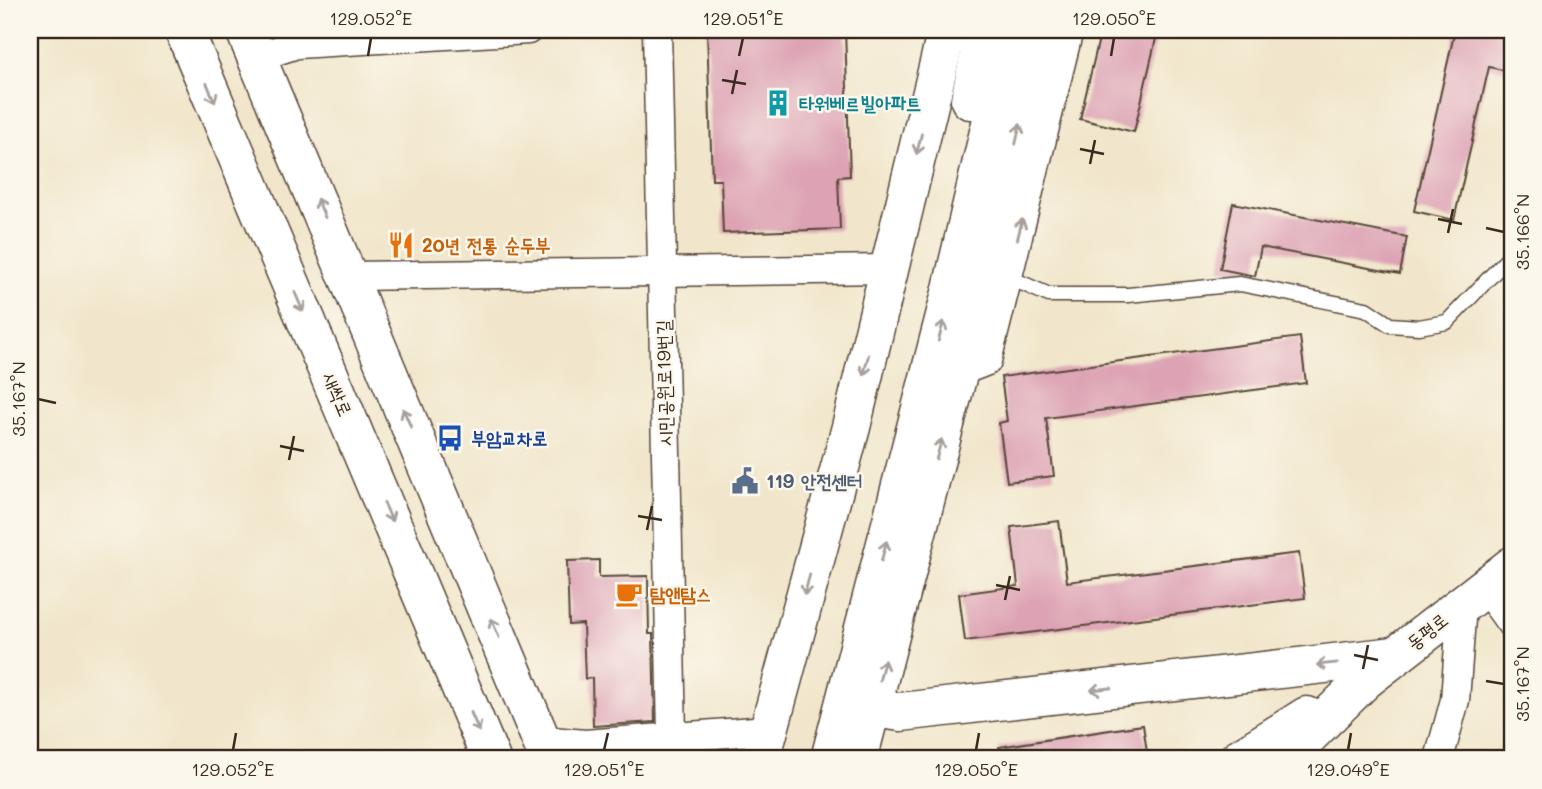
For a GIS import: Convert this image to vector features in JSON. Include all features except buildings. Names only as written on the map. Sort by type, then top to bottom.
[{"type":"main road","name":"새싹로","points":[[184,30],[491,759]]},
{"type":"main road","points":[[764,745],[851,427],[947,30]]},
{"type":"main road","points":[[804,759],[952,185],[985,30]]},
{"type":"main road","points":[[830,759],[951,293],[1013,30]]},
{"type":"main road","points":[[858,759],[959,372],[1042,30]]},
{"type":"main road","points":[[251,43],[545,750]]},
{"type":"main road","name":"동평로","points":[[1285,759],[1365,680],[1486,587]]},
{"type":"main road","points":[[872,708],[901,712],[1395,656]]},
{"type":"main road","points":[[1238,759],[1365,680]]},
{"type":"main road","points":[[1267,759],[1365,680]]},
{"type":"street","points":[[251,43],[297,44],[528,30]]},
{"type":"street","name":"시민공원로19번길","points":[[657,30],[672,736]]},
{"type":"street","points":[[959,372],[987,360],[1069,30]]},
{"type":"street","points":[[350,276],[889,269]]},
{"type":"street","points":[[1486,587],[1512,625]]},
{"type":"street","points":[[1439,759],[1486,587]]},
{"type":"street","points":[[545,750],[672,736],[764,745]]},
{"type":"lane","points":[[1008,277],[1049,295],[1128,295],[1240,284],[1366,309],[1390,325],[1419,327],[1447,322],[1512,254]]},
{"type":"place","name":"타워베르빌아파트","points":[[778,103]]},
{"type":"place","name":"20년 전통 순두부","points":[[401,245]]},
{"type":"place","name":"부암교차로","points":[[450,438]]},
{"type":"place","name":"119 안전센터","points":[[745,481]]},
{"type":"place","name":"탐앤탐스","points":[[629,594]]}]
